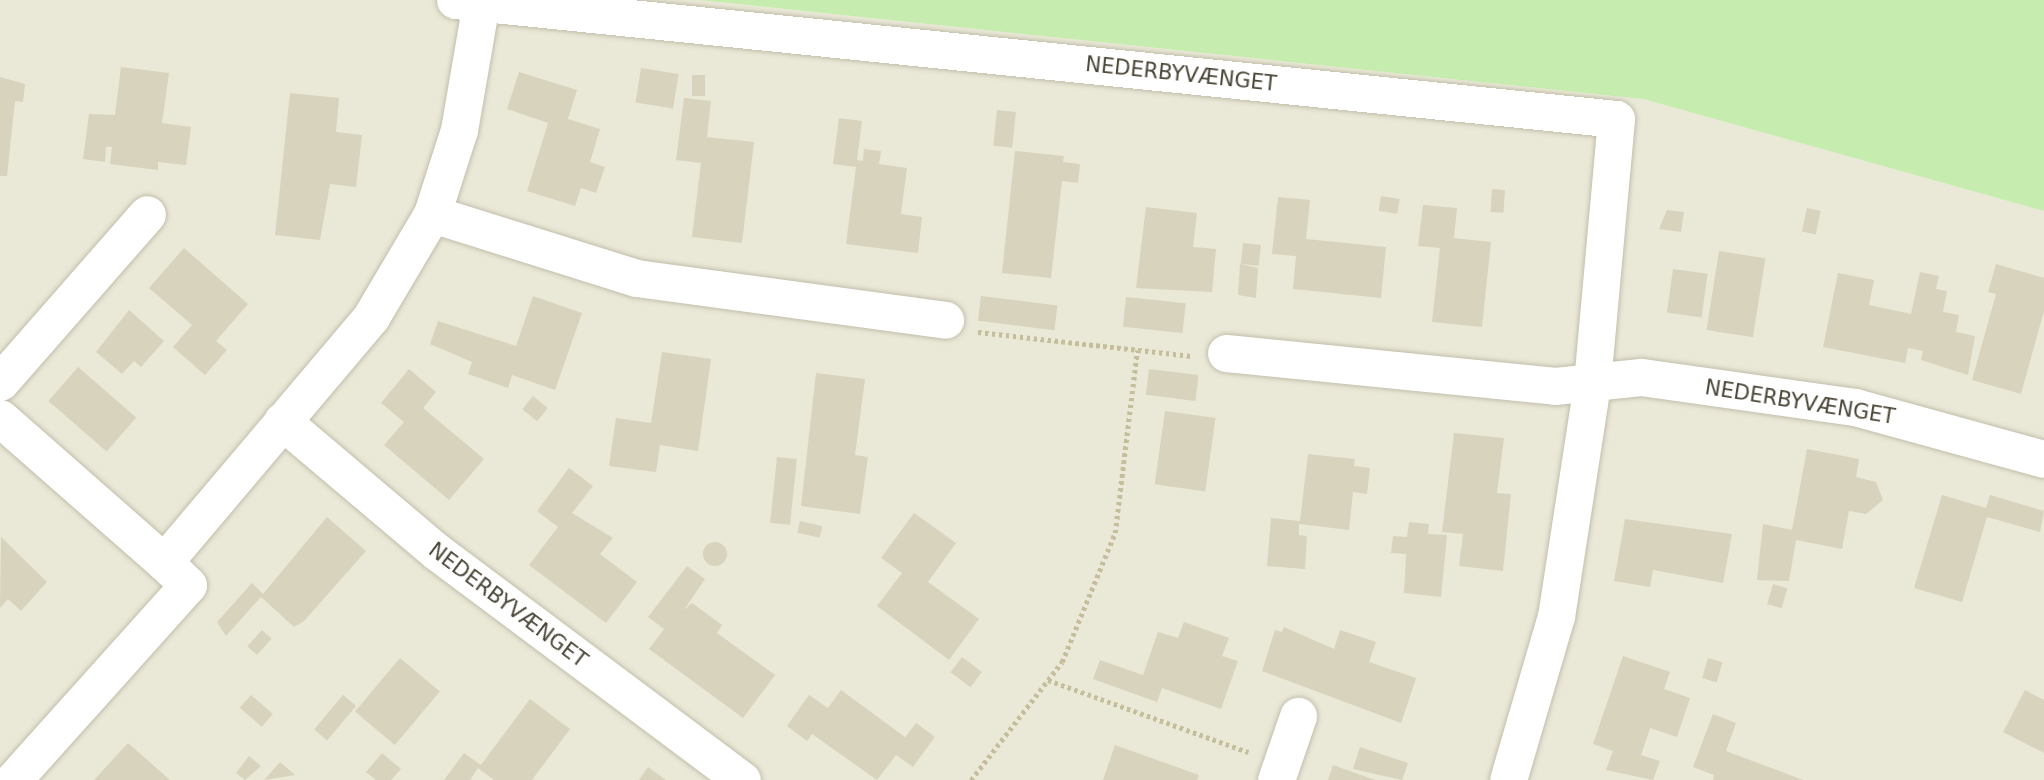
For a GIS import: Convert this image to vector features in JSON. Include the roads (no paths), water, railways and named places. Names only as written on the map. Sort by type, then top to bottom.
[{"type":"street","name":"NEDERBYVÆNGET","points":[[164,562],[371,317],[432,214],[459,130],[468,1],[1616,119],[1592,384],[1556,616],[1508,780]]},
{"type":"street","points":[[0,382],[147,214]]},
{"type":"street","points":[[432,214],[636,278],[945,320]]},
{"type":"street","name":"NEDERBYVÆNGET","points":[[1226,353],[1555,386],[1641,377],[1855,407],[2044,459]]},
{"type":"street","points":[[0,418],[188,585],[18,778]]},
{"type":"street","name":"NEDERBYVÆNGET","points":[[282,421],[437,552],[742,780]]},
{"type":"street","points":[[1279,772],[1298,716]]}]
